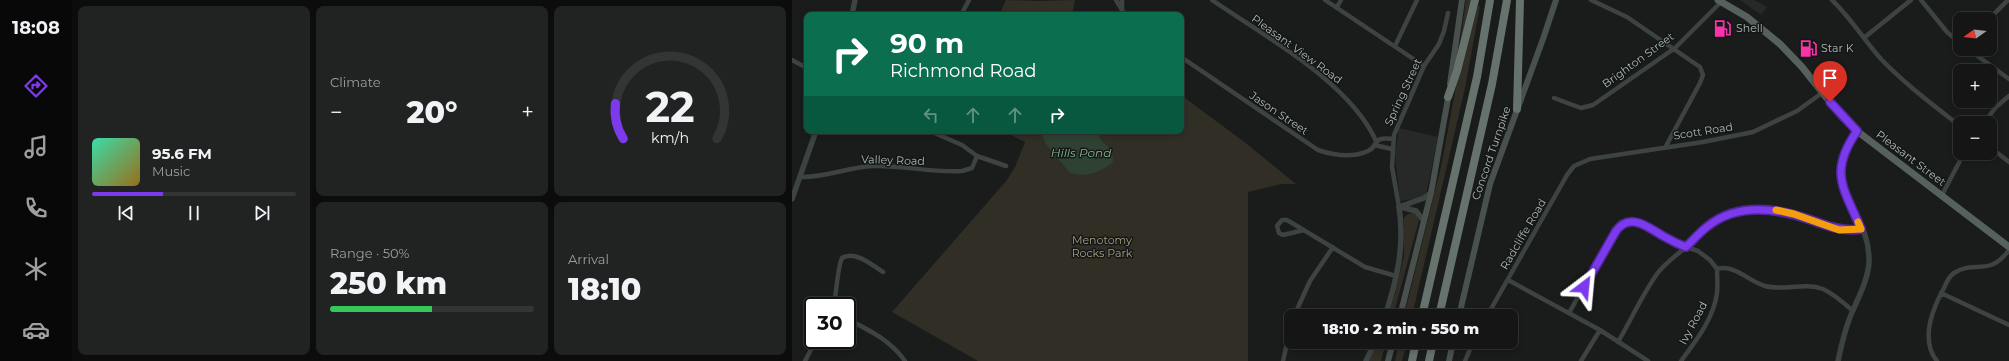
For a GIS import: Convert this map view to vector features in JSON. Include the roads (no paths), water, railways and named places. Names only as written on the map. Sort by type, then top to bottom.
[{"type":"highway","points":[[1448,98],[1475,0]]},
{"type":"highway","points":[[1424,309],[1476,77],[1490,0]]},
{"type":"highway","name":"Concord Turnpike","points":[[1441,309],[1492,84],[1507,0]]},
{"type":"highway","points":[[1517,109],[1520,0]]},
{"type":"highway","points":[[1412,361],[1415,349]]},
{"type":"highway","points":[[1429,361],[1432,349]]},
{"type":"main road","points":[[1402,309],[1431,193],[1448,98],[1462,0]]},
{"type":"main road","name":"Concord Turnpike","points":[[1461,309],[1487,196],[1556,0]]},
{"type":"main road","name":"Pleasant Street","points":[[1721,1],[1747,17],[1780,44],[1802,67],[1822,93],[1857,131],[1942,195],[2009,249]]},
{"type":"main road","points":[[1388,361],[1391,349]]},
{"type":"main road","points":[[1449,361],[1452,349]]},
{"type":"street","points":[[853,12],[855,0]]},
{"type":"street","points":[[963,12],[969,0]]},
{"type":"street","points":[[1116,0],[1123,12]]},
{"type":"street","points":[[1122,0],[1124,12]]},
{"type":"street","name":"Pleasant View Road","points":[[1212,0],[1334,86],[1355,108],[1375,143]]},
{"type":"street","points":[[1325,0],[1424,66]]},
{"type":"street","points":[[1337,7],[1341,0]]},
{"type":"street","points":[[1394,46],[1417,0]]},
{"type":"street","points":[[1591,0],[1627,17],[1675,48],[1700,67],[1703,75],[1697,90],[1666,146]]},
{"type":"street","points":[[1832,0],[1848,15],[1879,57],[1900,78],[1953,120]]},
{"type":"street","points":[[1865,37],[1911,0]]},
{"type":"street","points":[[1921,0],[1935,19],[1953,36]]},
{"type":"street","points":[[1996,12],[2008,0]]},
{"type":"street","name":"Brighton Street","points":[[1554,98],[1578,107],[1588,107],[1675,48],[1721,1]]},
{"type":"street","name":"Spring Street","points":[[1387,309],[1396,276],[1401,240],[1399,207],[1393,176],[1392,149],[1394,139],[1398,124],[1424,66],[1440,44],[1448,13]]},
{"type":"street","points":[[1978,56],[2009,79]]},
{"type":"street","name":"Jason Street","points":[[1184,59],[1318,150],[1336,154],[1366,152],[1375,143],[1384,138],[1394,139]]},
{"type":"street","points":[[792,60],[804,66]]},
{"type":"street","name":"Scott Road","points":[[1578,164],[1590,159],[1666,146],[1704,142],[1753,132],[1797,111],[1822,93]]},
{"type":"street","points":[[1989,116],[1996,107],[2009,96]]},
{"type":"street","points":[[1838,361],[1847,326],[1868,266],[1867,245],[1844,189],[1841,176],[1844,155],[1857,131]]},
{"type":"street","points":[[792,199],[815,134]]},
{"type":"street","points":[[937,134],[957,143],[977,156],[1006,166]]},
{"type":"street","points":[[1375,143],[1392,149]]},
{"type":"street","points":[[1997,153],[2009,162]]},
{"type":"street","name":"Valley Road","points":[[800,176],[817,176],[853,168],[875,166],[965,171],[974,166],[977,156]]},
{"type":"street","points":[[1942,195],[1960,160]]},
{"type":"street","name":"Radcliffe Road","points":[[1491,309],[1570,171],[1578,164]]},
{"type":"street","points":[[1399,207],[1424,198],[1431,193]]},
{"type":"street","points":[[1399,207],[1416,211],[1424,221]]},
{"type":"street","points":[[1618,342],[1657,274],[1672,257],[1686,247],[1708,226],[1722,217],[1754,209],[1769,209],[1785,211],[1839,230],[1861,229]]},
{"type":"street","points":[[1304,230],[1283,235],[1279,233],[1277,226],[1282,220],[1287,220],[1304,230],[1333,248],[1368,268],[1396,276]]},
{"type":"street","points":[[1569,313],[1614,234],[1623,224],[1632,222],[1640,223],[1686,247],[1698,251],[1710,260],[1717,269],[1725,266],[1761,285],[1774,288],[1807,286],[1822,289],[1853,311]]},
{"type":"street","points":[[1297,309],[1310,280],[1333,248]]},
{"type":"street","points":[[1937,361],[1931,350],[1928,336],[1930,322],[1948,279],[1954,273],[1964,269],[1994,264],[2001,261],[2009,249]]},
{"type":"street","points":[[836,297],[840,262],[842,258],[851,255],[857,257],[883,272]]},
{"type":"street","name":"Ivy Road","points":[[1681,361],[1710,316],[1717,294],[1717,269]]},
{"type":"street","points":[[1508,280],[1600,330],[1648,361]]},
{"type":"street","points":[[1941,293],[2009,325]]},
{"type":"street","points":[[856,323],[882,337],[898,351],[905,361]]},
{"type":"street","points":[[1581,361],[1600,330]]},
{"type":"street","points":[[805,361],[811,349]]},
{"type":"street","points":[[1282,361],[1285,349]]},
{"type":"street","points":[[1366,361],[1372,349]]},
{"type":"street","points":[[1465,361],[1470,349]]},
{"type":"water","name":"Hills Pond","points":[[1041,134],[1098,134],[1101,140],[1112,151],[1113,162],[1104,169],[1093,173],[1082,175],[1070,173],[1046,144]]},
{"type":"place","name":"Shell","points":[[1723,28]]},
{"type":"place","name":"Star K","points":[[1808,48]]},
{"type":"park label","name":"Menotomy Rocks Park","points":[[1102,246]]}]
